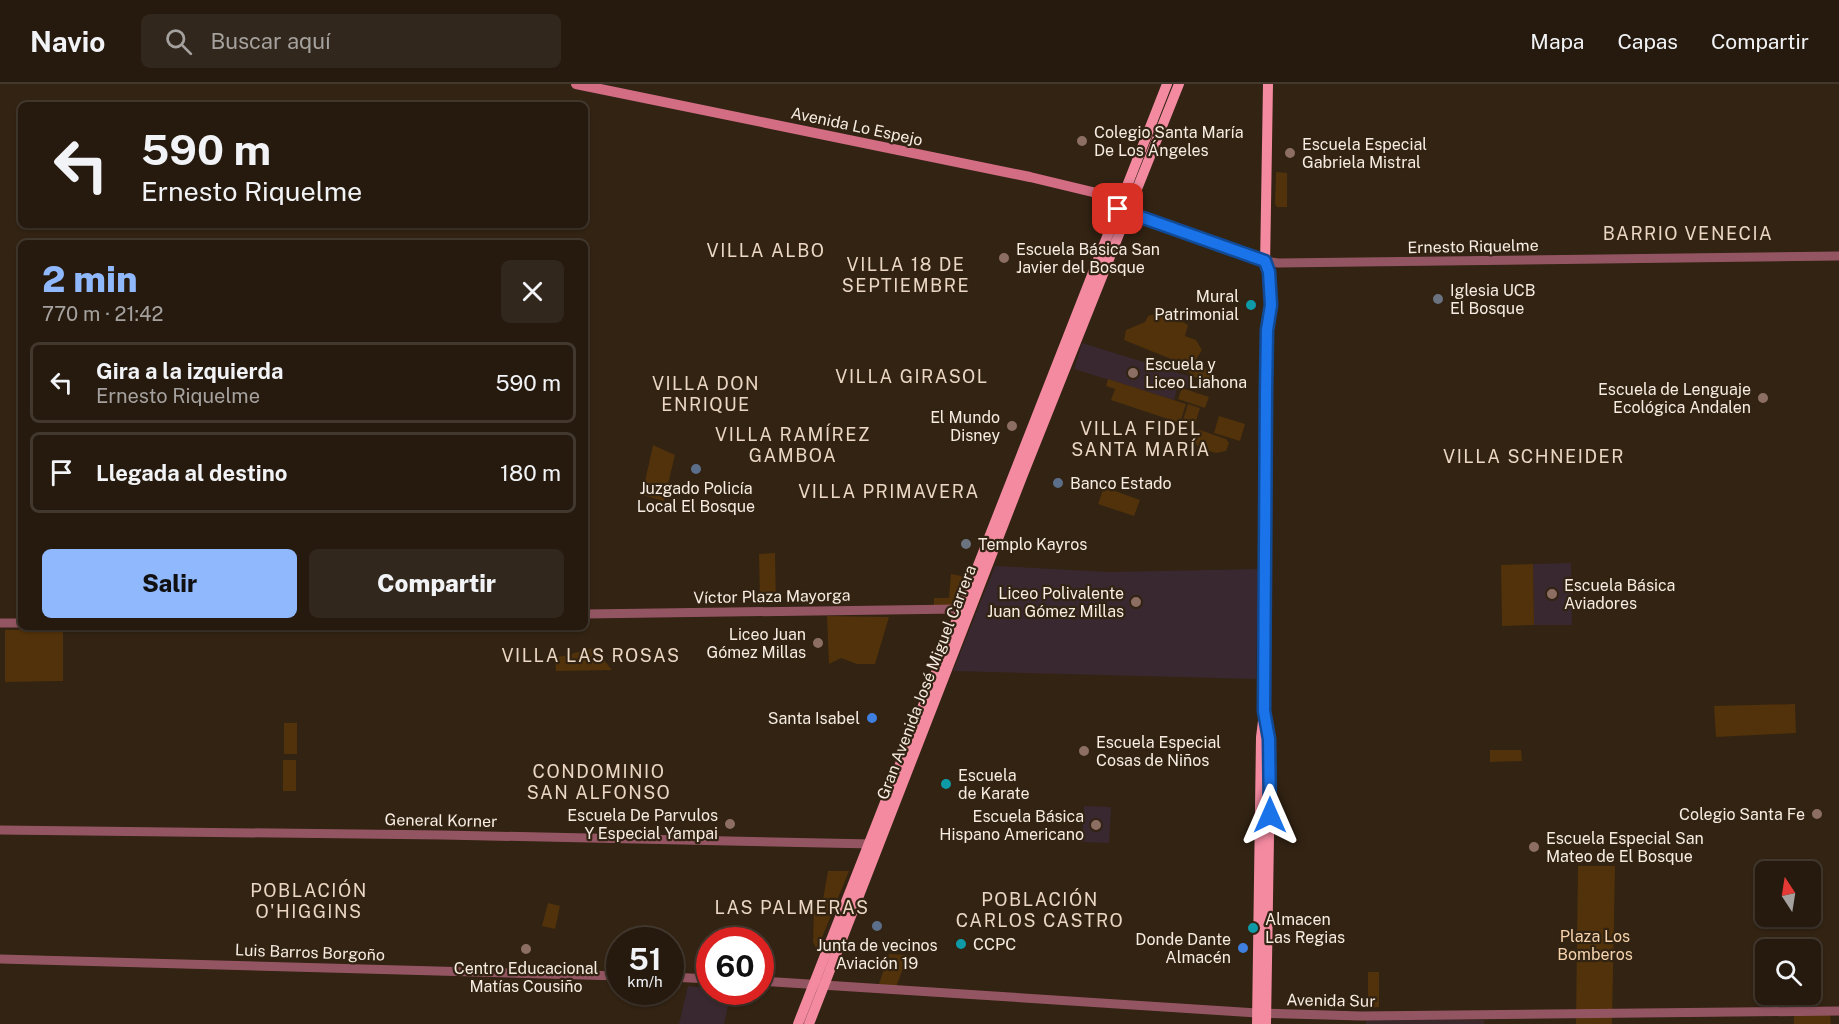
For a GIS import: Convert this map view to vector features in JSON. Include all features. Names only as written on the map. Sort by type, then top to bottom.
[{"type":"main road","name":"Avenida Lo Espejo","points":[[576,84],[1030,177],[1125,206]]},
{"type":"main road","name":"Gran Avenida José Miguel Carrera","points":[[798,1024],[819,985],[881,841],[1125,206],[1167,84]]},
{"type":"main road","name":"Gran Avenida José Miguel Carrera","points":[[809,1024],[819,985],[867,845],[959,609],[1125,206],[1179,84]]},
{"type":"main road","points":[[1262,1019],[1261,737],[1264,718],[1267,330],[1271,305],[1269,272],[1265,261],[1268,84]]},
{"type":"main road","name":"Ernesto Riquelme","points":[[1125,206],[1265,261]]},
{"type":"main road","points":[[959,609],[966,621]]},
{"type":"main road","points":[[927,694],[934,705]]},
{"type":"street","name":"Ernesto Riquelme","points":[[1265,261],[1314,263],[1839,256]]},
{"type":"street","name":"Víctor Plaza Mayorga","points":[[588,614],[959,609]]},
{"type":"street","points":[[0,623],[18,623]]},
{"type":"street","name":"General Korner","points":[[0,830],[454,835],[867,845],[881,841]]},
{"type":"street","name":"Luis Barros Borgoño","points":[[0,958],[606,975]]},
{"type":"street","points":[[774,982],[819,985]]},
{"type":"street","name":"Avenida Sur","points":[[819,985],[1262,1019],[1839,1011]]},
{"type":"shaded area","name":"Escuela y Liceo Liahona","points":[[1082,343],[1192,377],[1188,388],[1178,385],[1174,400],[1074,369]]},
{"type":"shaded area","name":"Escuela Básica Aviadores","points":[[1571,563],[1572,625],[1534,625],[1533,564]]},
{"type":"shaded area","points":[[995,566],[1109,572],[1258,569],[1256,679],[953,671]]},
{"type":"shaded area","name":"Escuela Básica Hispano Americano","points":[[1084,806],[1111,807],[1109,843],[1082,842]]},
{"type":"shaded area","points":[[688,986],[696,987],[696,1005],[728,1005],[724,1024],[679,1024]]},
{"type":"shaded area","points":[[1366,1019],[1484,1020],[1484,1024],[1366,1024]]},
{"type":"green space","points":[[1276,172],[1287,173],[1287,207],[1277,207],[1275,204]]},
{"type":"green space","points":[[1171,312],[1174,317],[1188,325],[1185,336],[1196,340],[1202,350],[1195,361],[1218,378],[1216,383],[1194,377],[1189,372],[1190,363],[1171,359],[1124,340],[1126,330],[1145,322],[1148,316]]},
{"type":"green space","points":[[1108,379],[1186,404],[1180,423],[1111,400],[1115,389],[1106,386]]},
{"type":"green space","points":[[1182,388],[1209,397],[1205,408],[1178,399]]},
{"type":"green space","points":[[1188,404],[1200,408],[1194,427],[1182,423]]},
{"type":"green space","points":[[1219,416],[1245,424],[1240,441],[1214,433]]},
{"type":"green space","points":[[1200,430],[1226,439],[1229,443],[1226,451],[1216,453],[1199,448],[1189,433]]},
{"type":"green space","points":[[653,445],[675,455],[664,501],[642,495]]},
{"type":"green space","points":[[1104,487],[1140,500],[1134,516],[1098,504]]},
{"type":"green space","points":[[775,553],[776,604],[760,603],[759,554]]},
{"type":"green space","points":[[1533,564],[1534,625],[1502,626],[1501,565]]},
{"type":"green space","points":[[951,574],[967,577],[955,605],[934,605],[934,598],[949,598]]},
{"type":"green space","points":[[827,616],[889,617],[875,664],[857,664],[841,658],[829,664]]},
{"type":"green space","points":[[5,630],[63,630],[63,681],[5,682]]},
{"type":"green space","points":[[594,648],[612,670],[556,671],[555,658]]},
{"type":"green space","points":[[1795,704],[1796,733],[1716,737],[1714,706]]},
{"type":"green space","points":[[284,723],[297,723],[297,754],[284,754]]},
{"type":"green space","points":[[1490,750],[1521,750],[1522,761],[1490,762]]},
{"type":"green space","points":[[283,760],[296,760],[296,791],[283,791]]},
{"type":"green space","name":"Plaza Los Bomberos","points":[[1578,866],[1615,866],[1612,1024],[1576,1024]]},
{"type":"green space","points":[[828,871],[849,871],[817,950],[813,942],[814,909],[822,905]]},
{"type":"green space","points":[[548,903],[560,906],[555,929],[542,926]]},
{"type":"green space","points":[[889,954],[908,955],[896,987],[879,984]]},
{"type":"green space","points":[[1368,972],[1379,972],[1379,1007],[1368,1008]]},
{"type":"green space","points":[[1830,1012],[1831,1024],[1794,1024],[1794,1013]]},
{"type":"place","name":"Colegio Santa María De Los Ángeles","points":[[1082,141]]},
{"type":"place","name":"Escuela Especial Gabriela Mistral","points":[[1290,153]]},
{"type":"place","name":"Escuela Básica San Javier del Bosque","points":[[1004,258]]},
{"type":"place","name":"Iglesia UCB El Bosque","points":[[1438,299]]},
{"type":"place","name":"Mural Patrimonial","points":[[1251,305]]},
{"type":"place","name":"Escuela y Liceo Liahona","points":[[1133,373]]},
{"type":"place","name":"Escuela de Lenguaje Ecológica Andalen","points":[[1763,398]]},
{"type":"place","name":"El Mundo Disney","points":[[1012,426]]},
{"type":"place","name":"Juzgado Policía Local El Bosque","points":[[696,469]]},
{"type":"place","name":"Banco Estado","points":[[1058,483]]},
{"type":"place","name":"Templo Kayros","points":[[966,544]]},
{"type":"place","name":"Escuela Básica Aviadores","points":[[1552,594]]},
{"type":"place","name":"Liceo Polivalente Juan Gómez Millas","points":[[1136,602]]},
{"type":"place","name":"Liceo Juan Gómez Millas","points":[[818,643]]},
{"type":"place","name":"Santa Isabel","points":[[872,718]]},
{"type":"place","name":"Escuela Especial Cosas de Niños","points":[[1084,751]]},
{"type":"place","name":"Escuela de Karate","points":[[946,784]]},
{"type":"place","name":"Colegio Santa Fe","points":[[1817,814]]},
{"type":"place","name":"Escuela De Parvulos Y Especial Yampai","points":[[730,824]]},
{"type":"place","name":"Escuela Básica Hispano Americano","points":[[1096,825]]},
{"type":"place","name":"Escuela Especial San Mateo de El Bosque","points":[[1534,847]]},
{"type":"place","name":"Junta de vecinos Aviación 19","points":[[877,926]]},
{"type":"place","name":"Almacen Las Regias","points":[[1253,928]]},
{"type":"place","name":"CCPC","points":[[961,944]]},
{"type":"place","name":"Donde Dante Almacén","points":[[1243,948]]},
{"type":"place","name":"Centro Educacional Matías Cousiño","points":[[526,949]]},
{"type":"district","name":"BARRIO VENECIA","points":[[1688,234]]},
{"type":"district","name":"VILLA ALBO","points":[[766,251]]},
{"type":"district","name":"VILLA 18 DE SEPTIEMBRE","points":[[906,276]]},
{"type":"district","name":"VILLA GIRASOL","points":[[912,377]]},
{"type":"district","name":"VILLA DON ENRIQUE","points":[[706,394]]},
{"type":"district","name":"VILLA FIDEL SANTA MARÍA","points":[[1141,439]]},
{"type":"district","name":"VILLA RAMÍREZ GAMBOA","points":[[793,445]]},
{"type":"district","name":"VILLA SCHNEIDER","points":[[1534,457]]},
{"type":"district","name":"VILLA PRIMAVERA","points":[[889,492]]},
{"type":"district","name":"VILLA LAS ROSAS","points":[[591,656]]},
{"type":"district","name":"CONDOMINIO SAN ALFONSO","points":[[599,782]]},
{"type":"district","name":"POBLACIÓN O'HIGGINS","points":[[309,901]]},
{"type":"district","name":"LAS PALMERAS","points":[[792,908]]},
{"type":"district","name":"POBLACIÓN CARLOS CASTRO","points":[[1040,910]]},
{"type":"route","points":[[1118,209],[1265,261],[1269,272],[1271,305],[1267,330],[1264,718],[1269,739],[1270,815]]}]
